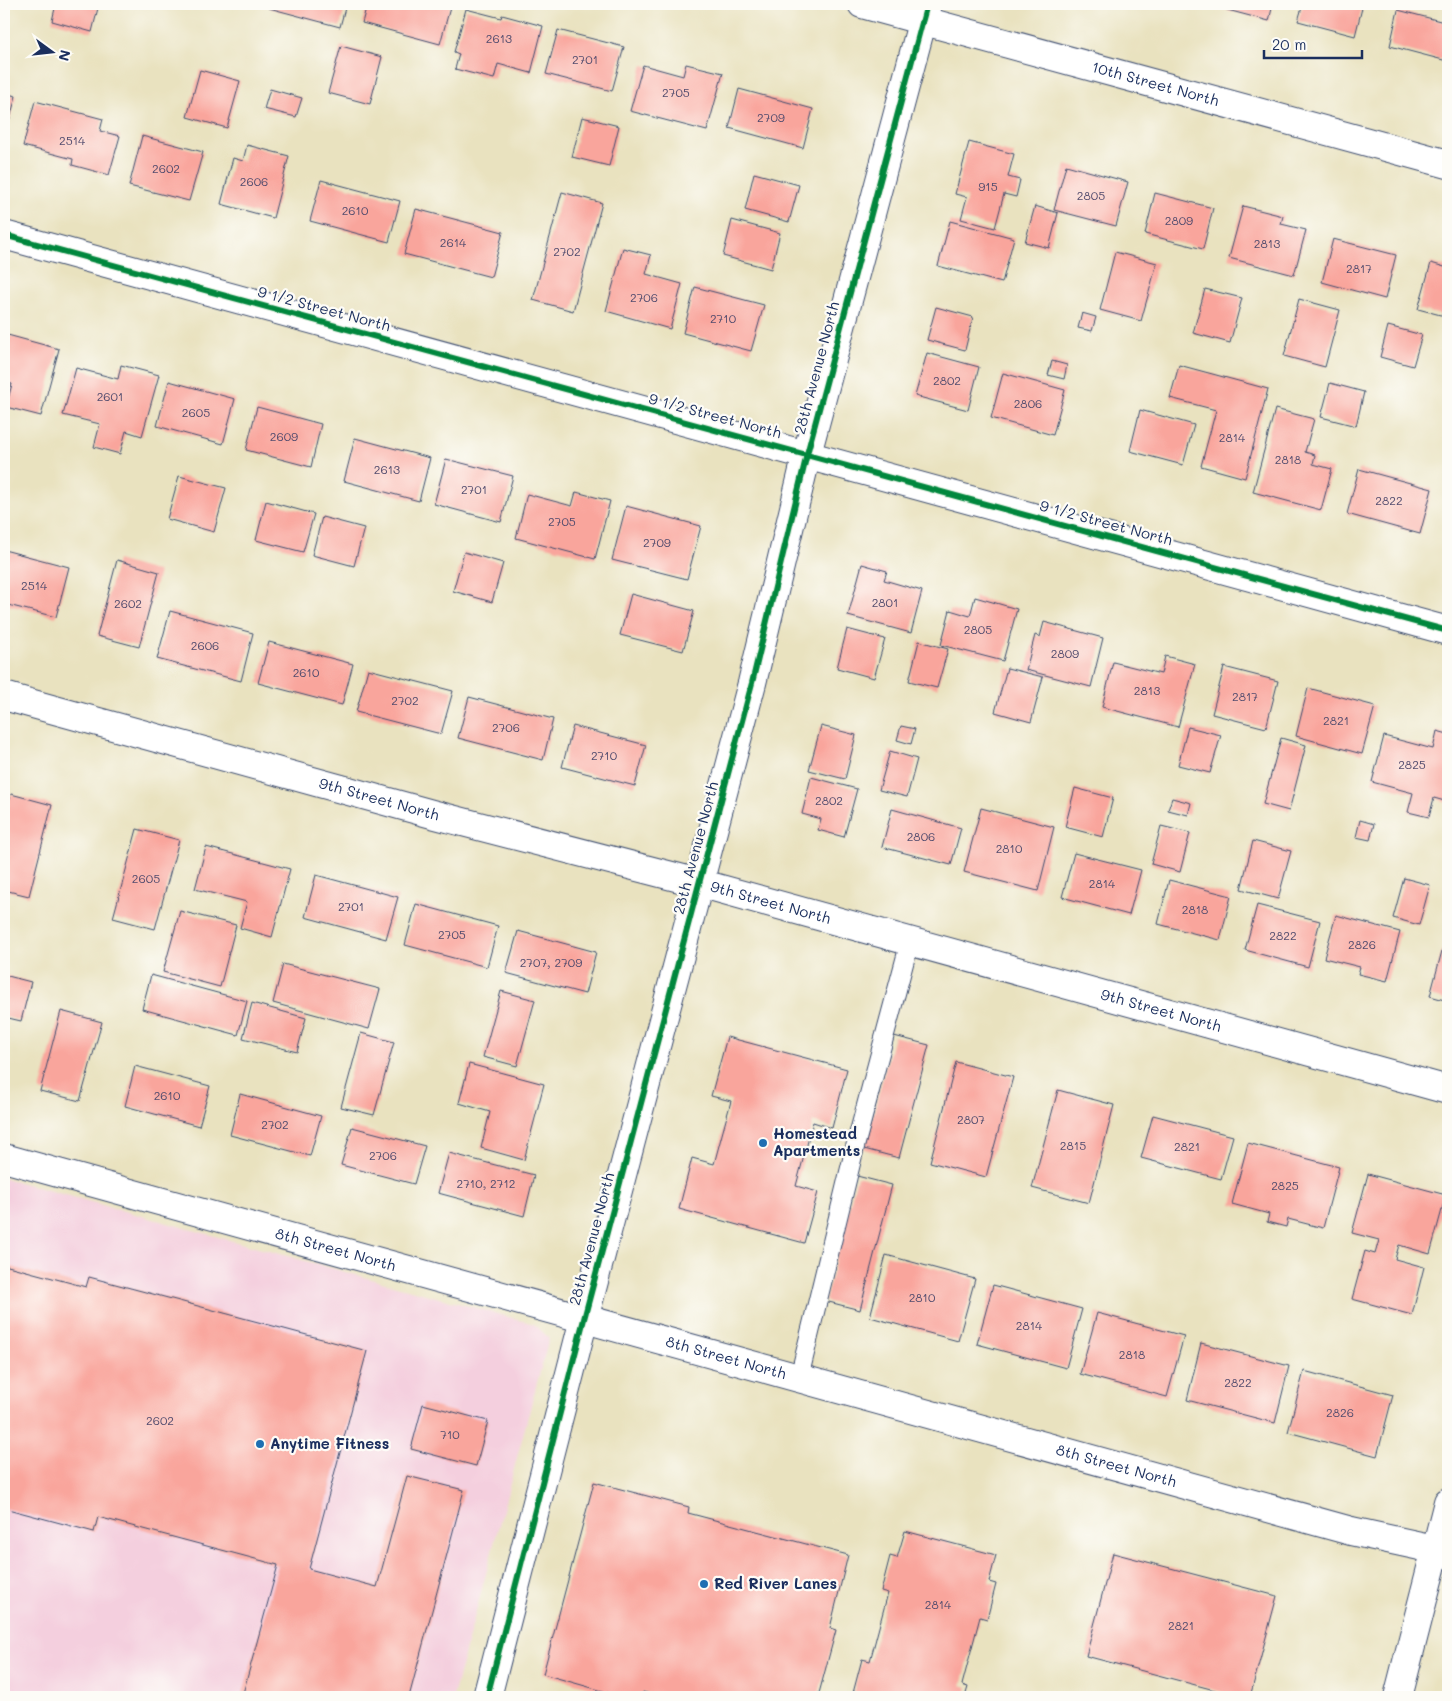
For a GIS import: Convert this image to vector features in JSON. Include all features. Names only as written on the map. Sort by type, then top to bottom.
[{"type":"street","name":"10th Street North","points":[[862,4],[925,12],[1448,164]]},
{"type":"street","name":"28th Avenue North","points":[[487,1697],[584,1319],[752,683],[808,454],[925,12]]},
{"type":"street","name":"9 1/2 Street North","points":[[4,234],[1448,631]]},
{"type":"street","name":"9th Street North","points":[[4,696],[432,814],[699,883],[1448,1090]]},
{"type":"street","name":"8th Street North","points":[[4,1158],[1351,1530],[1442,1550]]},
{"type":"street","points":[[1398,1697],[1442,1550],[1448,1502]]},
{"type":"lane","points":[[799,1378],[856,1143],[910,941]]},
{"type":"shaded area","points":[[4,1178],[534,1324],[549,1338],[453,1697],[4,1697]]},
{"type":"building","points":[[56,4],[99,4],[92,32],[52,21]]},
{"type":"building","points":[[270,4],[346,4],[340,27],[269,8]]},
{"type":"building","points":[[367,4],[451,4],[440,44],[362,23]]},
{"type":"building","points":[[1205,4],[1273,4],[1269,21]]},
{"type":"building","points":[[1303,4],[1363,4],[1355,36],[1298,21]]},
{"type":"building","points":[[466,9],[501,18],[502,15],[543,26],[531,73],[498,64],[494,79],[455,69],[459,54],[454,52]]},
{"type":"building","points":[[1398,10],[1448,23],[1447,61],[1390,46]]},
{"type":"building","points":[[558,30],[624,47],[612,91],[546,74]]},
{"type":"building","points":[[341,46],[382,57],[370,104],[328,93]]},
{"type":"building","points":[[686,64],[723,73],[707,131],[630,111],[643,65],[683,76]]},
{"type":"building","points":[[200,70],[240,81],[227,128],[187,117]]},
{"type":"building","points":[[270,89],[302,98],[296,117],[264,109]]},
{"type":"building","points":[[739,89],[813,109],[803,148],[729,128]]},
{"type":"building","points":[[4,93],[16,96],[4,141]]},
{"type":"building","points":[[35,101],[103,119],[100,131],[120,136],[109,175],[72,165],[73,159],[23,146]]},
{"type":"building","points":[[582,117],[619,126],[609,166],[572,157]]},
{"type":"building","points":[[142,136],[203,152],[189,201],[129,186]]},
{"type":"building","points":[[969,142],[1014,154],[1008,177],[1020,180],[1016,197],[1004,194],[995,228],[961,219],[967,197],[955,194]]},
{"type":"building","points":[[247,145],[289,156],[273,218],[221,204],[233,158],[243,161]]},
{"type":"building","points":[[1066,165],[1128,182],[1116,226],[1054,210]]},
{"type":"building","points":[[754,173],[799,185],[789,222],[745,210]]},
{"type":"building","points":[[321,180],[400,201],[389,242],[310,221]]},
{"type":"building","points":[[562,192],[602,203],[573,311],[533,300]]},
{"type":"building","points":[[1155,193],[1213,208],[1203,249],[1145,234]]},
{"type":"building","points":[[1035,206],[1058,213],[1049,248],[1025,242]]},
{"type":"building","points":[[1243,206],[1283,216],[1281,224],[1306,230],[1294,275],[1229,258]]},
{"type":"building","points":[[416,209],[503,232],[491,277],[404,254]]},
{"type":"building","points":[[732,220],[780,233],[771,269],[723,256]]},
{"type":"building","points":[[950,221],[1014,238],[1002,283],[938,266]]},
{"type":"building","points":[[1333,239],[1396,255],[1385,299],[1322,282]]},
{"type":"building","points":[[623,248],[651,255],[646,274],[682,284],[670,329],[606,311]]},
{"type":"building","points":[[1115,252],[1157,263],[1141,321],[1100,310]]},
{"type":"building","points":[[1431,263],[1448,268],[1448,317],[1418,309]]},
{"type":"building","points":[[695,287],[764,305],[751,351],[683,333]]},
{"type":"building","points":[[1205,289],[1242,298],[1230,343],[1193,333]]},
{"type":"building","points":[[1299,299],[1340,310],[1325,367],[1284,356]]},
{"type":"building","points":[[936,307],[973,317],[965,350],[927,340]]},
{"type":"building","points":[[1082,313],[1096,317],[1092,331],[1078,328]]},
{"type":"building","points":[[1388,326],[1422,335],[1413,366],[1380,357]]},
{"type":"building","points":[[4,334],[59,349],[41,416],[6,407],[12,384],[4,382]]},
{"type":"building","points":[[927,353],[979,367],[968,410],[915,396]]},
{"type":"building","points":[[1052,361],[1067,365],[1064,379],[1048,375]]},
{"type":"building","points":[[121,365],[159,375],[142,436],[126,431],[120,454],[94,447],[100,424],[63,415],[76,368],[118,379]]},
{"type":"building","points":[[1179,365],[1268,389],[1245,478],[1201,466],[1216,410],[1170,398]]},
{"type":"building","points":[[1003,373],[1065,390],[1053,435],[991,418]]},
{"type":"building","points":[[169,381],[235,399],[223,444],[157,426]]},
{"type":"building","points":[[1330,383],[1364,392],[1356,426],[1321,417]]},
{"type":"building","points":[[257,407],[321,424],[311,467],[246,450]]},
{"type":"building","points":[[1275,409],[1314,419],[1305,452],[1315,455],[1313,464],[1332,469],[1321,510],[1253,492]]},
{"type":"building","points":[[1140,410],[1194,425],[1183,465],[1130,451]]},
{"type":"building","points":[[355,438],[430,458],[419,501],[344,481]]},
{"type":"building","points":[[446,459],[513,476],[501,522],[434,504]]},
{"type":"building","points":[[1359,469],[1432,489],[1420,534],[1347,514]]},
{"type":"building","points":[[179,476],[226,488],[214,532],[167,519]]},
{"type":"building","points":[[576,492],[610,501],[595,559],[516,538],[527,494],[572,506]]},
{"type":"building","points":[[266,501],[314,514],[303,552],[256,540]]},
{"type":"building","points":[[626,506],[701,526],[687,579],[612,560]]},
{"type":"building","points":[[322,517],[364,528],[354,566],[312,555]]},
{"type":"building","points":[[4,550],[69,567],[56,617],[4,604]]},
{"type":"building","points":[[464,552],[503,563],[492,602],[453,591]]},
{"type":"building","points":[[117,560],[159,572],[139,647],[97,636]]},
{"type":"building","points":[[862,564],[887,571],[884,580],[922,591],[911,633],[848,616]]},
{"type":"building","points":[[631,594],[694,611],[683,651],[620,635]]},
{"type":"building","points":[[975,597],[1017,609],[1003,661],[941,645],[950,610],[970,616]]},
{"type":"building","points":[[170,611],[253,633],[241,681],[157,659]]},
{"type":"building","points":[[1044,622],[1103,638],[1091,687],[1026,670],[1035,635],[1040,637]]},
{"type":"building","points":[[847,629],[885,639],[874,678],[837,668]]},
{"type":"building","points":[[919,641],[948,649],[937,688],[909,681]]},
{"type":"building","points":[[269,642],[353,664],[342,705],[258,683]]},
{"type":"building","points":[[1165,656],[1195,664],[1178,727],[1102,707],[1113,662],[1161,674]]},
{"type":"building","points":[[1224,667],[1278,681],[1266,728],[1212,714]]},
{"type":"building","points":[[1007,668],[1043,677],[1031,722],[995,712]]},
{"type":"building","points":[[368,669],[453,691],[441,734],[356,712]]},
{"type":"building","points":[[1308,688],[1375,706],[1362,754],[1296,736]]},
{"type":"building","points":[[469,697],[553,719],[543,760],[458,738]]},
{"type":"building","points":[[573,726],[646,745],[635,786],[562,767]]},
{"type":"building","points":[[821,726],[856,735],[845,779],[809,770]]},
{"type":"building","points":[[901,726],[915,729],[911,744],[897,740]]},
{"type":"building","points":[[1188,727],[1221,735],[1210,773],[1178,765]]},
{"type":"building","points":[[1437,731],[1448,734],[1448,802],[1434,798],[1429,817],[1408,812],[1413,793],[1372,782],[1384,736],[1433,749]]},
{"type":"building","points":[[1281,738],[1306,745],[1289,811],[1263,804]]},
{"type":"building","points":[[890,751],[917,759],[907,797],[879,790]]},
{"type":"building","points":[[811,777],[857,789],[844,837],[818,830],[821,819],[802,814]]},
{"type":"building","points":[[1075,788],[1113,798],[1103,837],[1065,827]]},
{"type":"building","points":[[11,794],[52,805],[29,896],[4,890],[4,824]]},
{"type":"building","points":[[1172,798],[1191,803],[1188,815],[1168,810]]},
{"type":"building","points":[[981,808],[1054,827],[1038,891],[964,872]]},
{"type":"building","points":[[892,809],[961,828],[951,865],[882,847]]},
{"type":"building","points":[[1360,820],[1374,824],[1370,840],[1356,837]]},
{"type":"building","points":[[1161,826],[1190,833],[1180,872],[1151,864]]},
{"type":"building","points":[[137,829],[179,840],[155,929],[113,918]]},
{"type":"building","points":[[1253,841],[1291,851],[1278,899],[1241,889]]},
{"type":"building","points":[[206,847],[290,869],[272,937],[240,928],[247,902],[195,889]]},
{"type":"building","points":[[1074,853],[1141,870],[1129,915],[1062,897]]},
{"type":"building","points":[[316,875],[398,897],[386,939],[305,917]]},
{"type":"building","points":[[1404,878],[1430,885],[1419,925],[1393,918]]},
{"type":"building","points":[[1169,880],[1231,896],[1220,940],[1158,924]]},
{"type":"building","points":[[416,904],[498,926],[487,967],[405,945]]},
{"type":"building","points":[[1257,905],[1320,921],[1308,967],[1245,950]]},
{"type":"building","points":[[180,911],[236,925],[220,987],[163,972]]},
{"type":"building","points":[[1336,915],[1400,932],[1387,981],[1358,974],[1360,967],[1324,958]]},
{"type":"building","points":[[518,931],[596,952],[585,994],[506,973]]},
{"type":"building","points":[[1448,933],[1448,1001],[1430,996]]},
{"type":"building","points":[[283,964],[380,989],[369,1029],[273,1003]]},
{"type":"building","points":[[4,975],[31,982],[21,1021],[4,1017]]},
{"type":"building","points":[[151,975],[247,1001],[238,1035],[142,1009]]},
{"type":"building","points":[[501,991],[535,1000],[517,1066],[483,1057]]},
{"type":"building","points":[[252,1003],[306,1018],[297,1052],[243,1038]]},
{"type":"building","points":[[61,1011],[102,1022],[80,1101],[40,1091]]},
{"type":"building","points":[[361,1033],[394,1042],[374,1115],[341,1107]]},
{"type":"building","points":[[894,1036],[929,1045],[899,1158],[864,1149]]},
{"type":"building","name":"Homestead Apartments","points":[[727,1037],[847,1069],[832,1128],[813,1122],[796,1186],[818,1192],[804,1243],[679,1209],[692,1158],[714,1164],[731,1101],[711,1096]]},
{"type":"building","points":[[956,1062],[1013,1077],[986,1177],[930,1162]]},
{"type":"building","points":[[469,1064],[544,1084],[524,1160],[481,1148],[490,1112],[459,1103]]},
{"type":"building","points":[[135,1066],[210,1086],[199,1126],[125,1106]]},
{"type":"building","points":[[1058,1090],[1114,1105],[1089,1203],[1032,1188]]},
{"type":"building","points":[[240,1094],[321,1116],[310,1156],[230,1135]]},
{"type":"building","points":[[1153,1115],[1233,1136],[1221,1179],[1141,1158]]},
{"type":"building","points":[[352,1127],[425,1146],[414,1184],[341,1165]]},
{"type":"building","points":[[1248,1143],[1339,1167],[1323,1228],[1288,1219],[1286,1227],[1267,1222],[1269,1214],[1232,1204]]},
{"type":"building","points":[[449,1153],[534,1175],[524,1216],[438,1193]]},
{"type":"building","points":[[1368,1174],[1446,1195],[1430,1254],[1399,1245],[1395,1259],[1424,1267],[1412,1315],[1352,1299],[1365,1251],[1375,1254],[1379,1240],[1352,1233]]},
{"type":"building","points":[[857,1176],[892,1185],[860,1310],[825,1301]]},
{"type":"building","points":[[886,1255],[975,1279],[958,1341],[870,1317]]},
{"type":"building","points":[[4,1265],[86,1287],[89,1277],[367,1351],[309,1569],[377,1587],[407,1476],[464,1490],[409,1697],[242,1697],[278,1565],[98,1517],[94,1532],[4,1508]]},
{"type":"building","points":[[993,1285],[1082,1309],[1066,1368],[977,1344]]},
{"type":"building","points":[[1097,1313],[1184,1336],[1167,1397],[1080,1374]]},
{"type":"building","points":[[1201,1343],[1289,1366],[1275,1423],[1187,1400]]},
{"type":"building","points":[[1304,1371],[1393,1395],[1377,1456],[1288,1432]]},
{"type":"building","points":[[423,1404],[488,1421],[476,1466],[411,1449]]},
{"type":"building","name":"Red River Lanes","points":[[594,1482],[689,1507],[688,1513],[848,1555],[830,1628],[836,1630],[818,1697],[662,1697],[643,1692],[641,1697],[624,1697],[543,1674]]},
{"type":"building","points":[[905,1531],[996,1555],[989,1582],[996,1584],[987,1619],[980,1617],[962,1685],[968,1687],[965,1697],[860,1697],[861,1695],[853,1693],[862,1659],[870,1661],[888,1593],[881,1591],[890,1556],[897,1558]]},
{"type":"building","points":[[1113,1553],[1277,1596],[1250,1697],[1241,1697],[1086,1656]]},
{"type":"cycle path","points":[[487,1697],[584,1319],[752,683],[807,454],[927,4]]},
{"type":"cycle path","points":[[4,235],[1448,631]]},
{"type":"place","name":"Homestead Apartments","points":[[763,1143]]},
{"type":"place","name":"Anytime Fitness","points":[[260,1444]]},
{"type":"place","name":"Red River Lanes","points":[[704,1584]]}]
